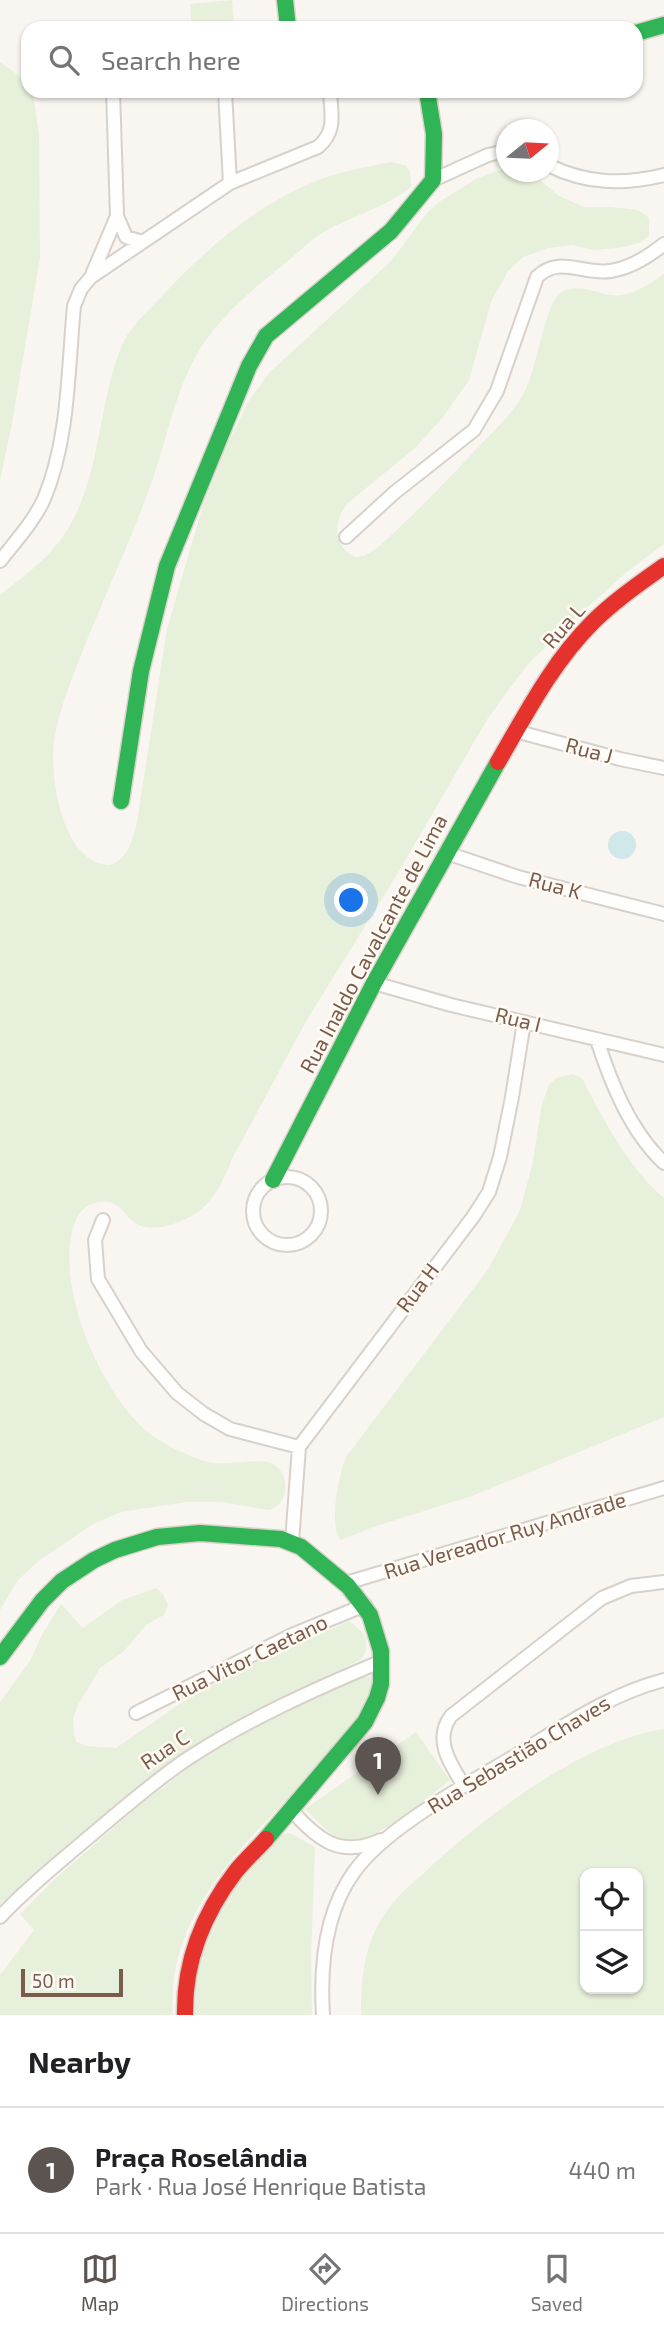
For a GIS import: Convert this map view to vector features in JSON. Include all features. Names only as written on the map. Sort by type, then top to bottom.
[{"type":"street","points":[[285,0],[287,21]]},
{"type":"street","points":[[643,31],[664,25]]},
{"type":"street","points":[[113,98],[117,216],[126,237],[142,242]]},
{"type":"street","points":[[225,98],[230,183]]},
{"type":"street","points":[[0,561],[44,499],[62,429],[74,306],[80,289],[91,277],[230,183],[305,154],[326,140],[331,128],[330,98]]},
{"type":"street","points":[[428,98],[433,134],[433,180]]},
{"type":"street","points":[[121,800],[141,671],[167,566],[248,366],[266,336],[391,231],[433,180],[496,154]]},
{"type":"street","points":[[559,170],[576,177],[602,182],[641,180],[664,175]]},
{"type":"street","points":[[91,277],[117,216]]},
{"type":"street","points":[[346,537],[394,493],[474,430],[496,391],[537,277],[546,268],[556,266],[594,272],[609,271],[628,267],[664,244]]},
{"type":"street","name":"Rua L","points":[[515,731],[566,653],[579,638],[621,597],[664,566]]},
{"type":"street","name":"Rua J","points":[[515,731],[664,768]]},
{"type":"street","name":"Rua Inaldo Cavalcante de Lima","points":[[273,1180],[298,1178],[316,1194],[320,1206],[318,1225],[300,1242],[283,1245],[262,1234],[253,1213],[254,1201],[263,1186],[273,1180],[374,983],[515,731]]},
{"type":"street","name":"Rua K","points":[[447,853],[518,877],[664,915]]},
{"type":"street","name":"Rua I","points":[[374,983],[664,1055]]},
{"type":"street","name":"Rua H","points":[[299,1447],[473,1217],[489,1192],[500,1157],[524,1022]]},
{"type":"street","points":[[597,1040],[614,1086],[629,1115],[645,1141],[664,1163]]},
{"type":"street","points":[[103,1220],[95,1240],[99,1279],[141,1351],[177,1393],[204,1414],[230,1429],[299,1447],[292,1542]]},
{"type":"street","name":"Rua Vereador Ruy Andrade","points":[[346,1583],[664,1488]]},
{"type":"street","points":[[0,1657],[53,1588],[85,1565],[136,1542],[162,1534],[213,1533],[292,1542],[346,1583],[365,1605],[377,1634],[383,1661],[378,1698],[366,1723],[239,1868],[211,1909],[188,1962],[184,1994],[186,2015]]},
{"type":"street","points":[[464,1786],[450,1763],[443,1744],[444,1726],[451,1716],[602,1598],[631,1586],[664,1582]]},
{"type":"street","name":"Rua Vitor Caetano","points":[[136,1713],[292,1635],[365,1605]]},
{"type":"street","name":"Rua C","points":[[0,1917],[31,1887],[150,1786],[189,1758],[229,1734],[319,1688],[383,1661]]},
{"type":"street","name":"Rua Sebastião Chaves","points":[[323,2015],[324,1958],[337,1905],[352,1874],[380,1844],[464,1786],[600,1705],[644,1685],[664,1680]]},
{"type":"street","points":[[290,1810],[321,1839],[341,1847],[368,1845],[402,1827]]},
{"type":"green space","points":[[232,0],[234,21],[191,21],[190,4]]},
{"type":"green space","points":[[0,62],[21,77],[21,98],[34,98],[39,135],[40,258],[0,480]]},
{"type":"green space","points":[[391,162],[406,166],[410,172],[411,187],[390,201],[322,233],[309,243],[234,307],[206,340],[188,372],[146,499],[76,668],[57,727],[53,757],[54,778],[60,810],[75,844],[92,860],[109,865],[121,859],[131,842],[137,822],[167,629],[203,505],[248,402],[269,373],[392,260],[426,214],[439,202],[476,179],[496,172],[496,182],[542,182],[559,196],[584,207],[638,210],[649,218],[649,236],[639,243],[618,248],[593,250],[572,245],[548,248],[523,257],[508,271],[491,302],[469,380],[443,417],[415,448],[348,503],[340,517],[337,532],[342,546],[355,557],[364,556],[376,549],[430,498],[506,418],[526,389],[545,323],[559,294],[574,288],[613,295],[627,294],[644,287],[664,273],[664,544],[628,571],[527,665],[488,718],[399,871],[305,1023],[211,1199],[196,1214],[155,1228],[137,1224],[120,1208],[108,1202],[85,1207],[78,1215],[70,1250],[73,1294],[95,1358],[117,1397],[150,1434],[189,1455],[213,1463],[259,1461],[273,1464],[283,1475],[285,1482],[281,1502],[269,1510],[221,1502],[186,1502],[121,1512],[93,1524],[40,1560],[18,1580],[0,1610],[0,595],[46,556],[73,520],[91,471],[114,369],[129,332],[179,278],[234,229],[296,190],[355,169]]},
{"type":"green space","points":[[572,1074],[583,1080],[629,1159],[664,1198],[664,1417],[472,1496],[373,1527],[341,1540],[335,1524],[335,1513],[340,1475],[346,1457],[489,1268],[520,1210],[532,1166],[542,1104],[549,1085],[556,1078]]},
{"type":"green space","points":[[156,1588],[163,1594],[168,1605],[164,1615],[147,1624],[123,1652],[100,1668],[78,1705],[73,1719],[77,1742],[86,1746],[116,1748],[187,1699],[245,1667],[350,1621],[364,1634],[365,1652],[358,1661],[250,1716],[198,1746],[148,1780],[0,1904],[0,1702],[30,1661],[61,1604],[83,1628],[122,1600]]},
{"type":"green space","points":[[360,1676],[371,1677],[376,1684],[359,1725],[240,1850],[197,1910],[183,1942],[174,1977],[173,2015],[0,2015],[0,1975],[34,1930],[20,1914],[55,1879],[141,1804],[202,1758],[306,1699]]},
{"type":"green space","points":[[664,1729],[664,2015],[361,2015],[363,1973],[369,1946],[381,1920],[402,1893],[506,1805],[569,1765],[633,1736]]},
{"type":"green space","points":[[416,1732],[450,1780],[399,1820],[369,1837],[343,1840],[328,1831],[305,1809]]},
{"type":"green space","points":[[287,1833],[315,1847],[312,2015],[195,2015],[197,1971],[209,1929],[218,1910],[243,1873],[271,1843]]},
{"type":"water","points":[[622,831],[632,835],[636,845],[632,855],[622,859],[612,855],[608,845],[612,835]]},
{"type":"traffic: fast","points":[[285,0],[287,21]]},
{"type":"traffic: fast","points":[[643,31],[664,25]]},
{"type":"traffic: fast","points":[[121,801],[141,671],[167,566],[249,366],[266,336],[391,231],[433,180],[434,134],[428,98]]},
{"type":"traffic: fast","points":[[273,1180],[374,983],[498,762]]},
{"type":"traffic: fast","points":[[0,1657],[42,1601],[62,1581],[115,1550],[157,1537],[200,1533],[281,1539],[301,1547],[348,1586],[370,1615],[381,1651],[381,1684],[365,1722],[266,1839]]},
{"type":"traffic: jam","points":[[498,762],[540,690],[578,638],[609,607],[664,566]]},
{"type":"traffic: jam","points":[[185,2015],[192,1957],[205,1921],[224,1887],[266,1839]]},
{"type":"place","name":"Praça Roselândia","points":[[378,1795]]}]
